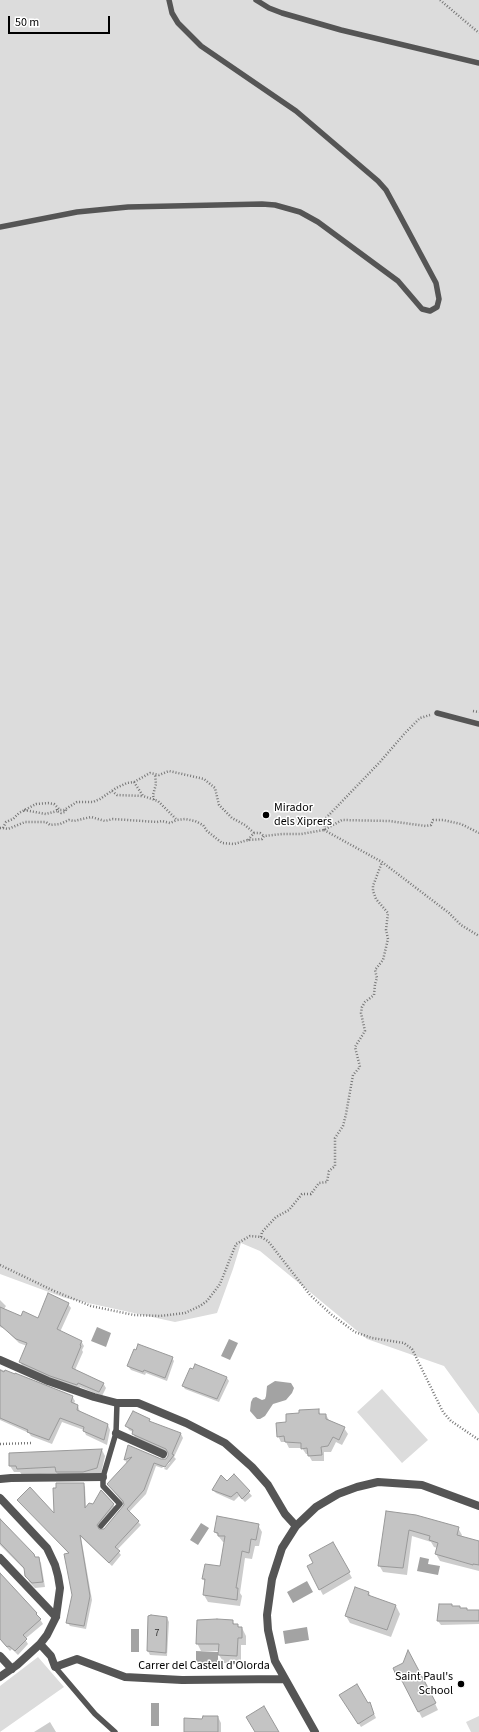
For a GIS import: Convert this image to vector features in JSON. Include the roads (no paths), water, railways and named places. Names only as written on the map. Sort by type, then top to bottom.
[{"type":"street","points":[[0,1360],[48,1381],[94,1397],[118,1403],[138,1403],[186,1423],[225,1443],[264,1480],[285,1514],[296,1526]]},
{"type":"street","points":[[116,1433],[163,1454]]},
{"type":"street","points":[[0,1479],[103,1477]]},
{"type":"street","points":[[315,1732],[275,1661],[270,1644],[267,1615],[275,1568],[282,1548],[296,1526],[316,1507],[338,1494],[357,1487],[378,1482],[422,1485],[479,1506]]},
{"type":"street","points":[[0,1498],[41,1540],[52,1556],[60,1588],[56,1617],[52,1627],[40,1644],[12,1669],[0,1677]]},
{"type":"street","points":[[0,1558],[56,1617]]},
{"type":"street","points":[[40,1644],[51,1656],[55,1667]]},
{"type":"street","points":[[0,1656],[12,1669]]},
{"type":"street","name":"Carrer del Castell d'Olorda","points":[[55,1667],[77,1660],[125,1677],[182,1680],[284,1679]]},
{"type":"lane","points":[[0,227],[77,212],[128,207],[275,205],[300,212],[318,222],[398,281],[422,309],[430,311],[437,306],[439,299],[436,283],[395,206],[378,181],[296,111],[201,46],[178,23],[172,13],[169,0]]},
{"type":"lane","points":[[256,0],[269,8],[289,15],[363,35],[479,63]]},
{"type":"lane","points":[[437,713],[479,724]]},
{"type":"lane","points":[[100,1526],[120,1504],[103,1486],[103,1477],[116,1433],[118,1403]]},
{"type":"lane","points":[[55,1667],[94,1714],[115,1732]]},
{"type":"place","name":"Mirador dels Xiprers","points":[[266,815]]},
{"type":"place","name":"Saint Paul's School","points":[[461,1684]]}]
